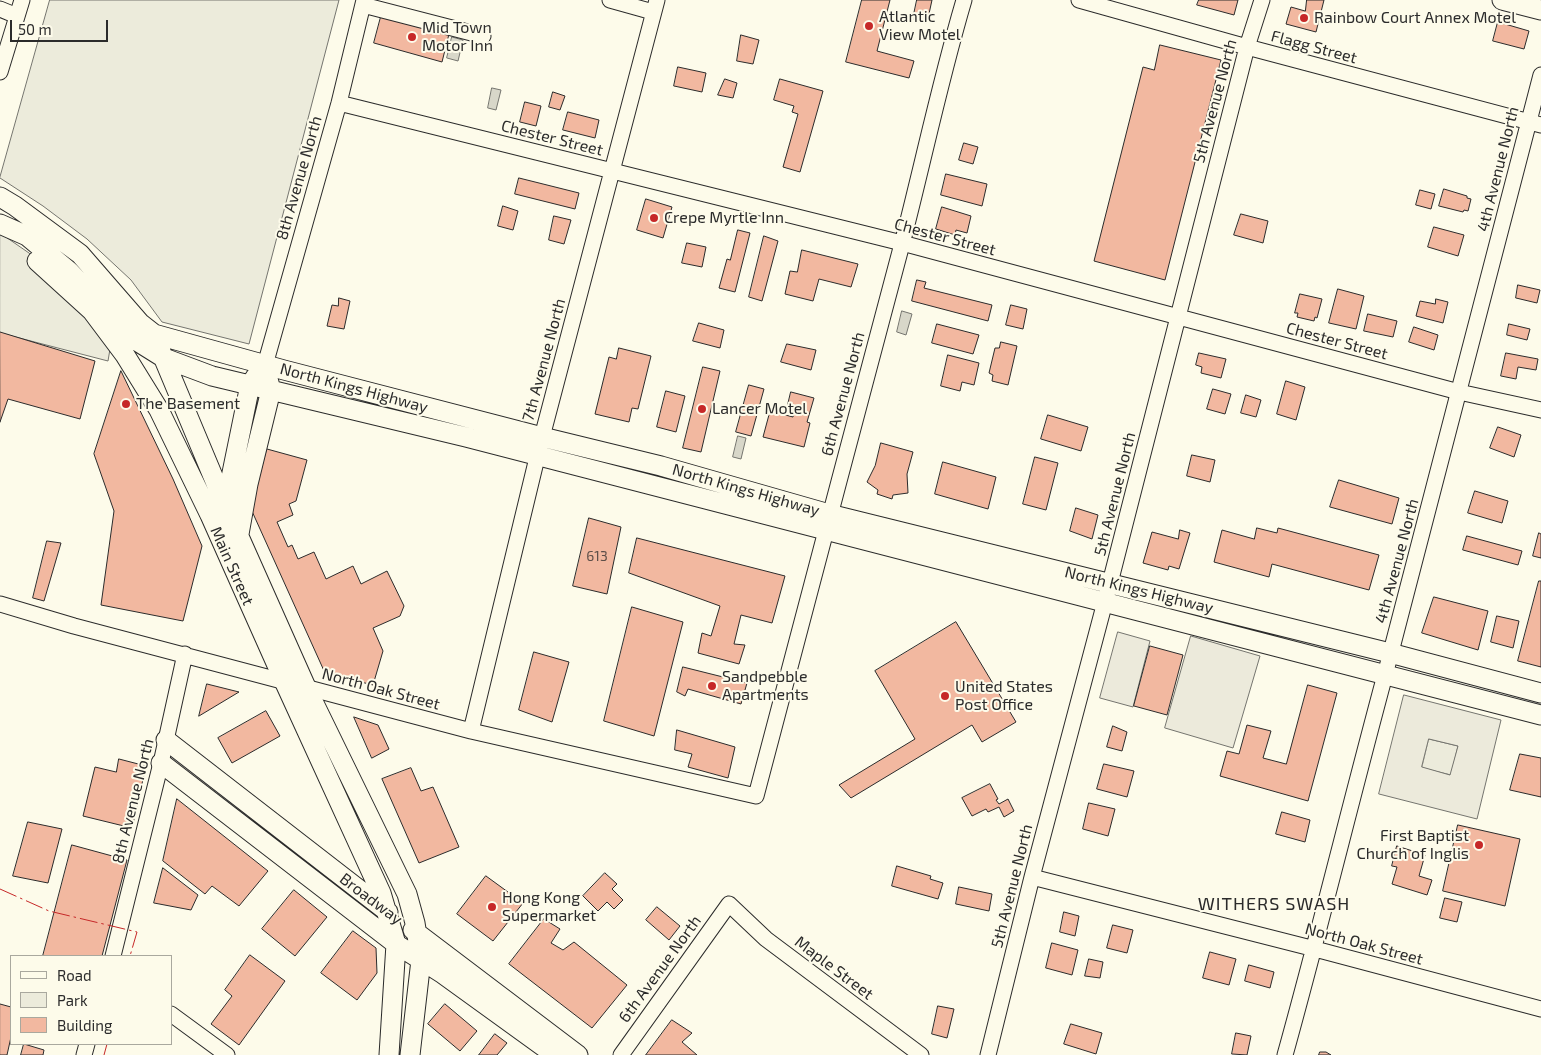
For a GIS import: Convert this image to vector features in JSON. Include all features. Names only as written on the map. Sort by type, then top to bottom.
[{"type":"main road","points":[[1502,0],[1541,10]]},
{"type":"main road","name":"North Kings Highway","points":[[0,197],[80,254],[140,323],[154,334],[540,446]]},
{"type":"main road","name":"North Kings Highway","points":[[0,224],[26,236],[69,271],[132,338],[164,358],[212,376],[540,446],[661,466],[827,522],[1105,602],[1541,715]]},
{"type":"main road","name":"Main Street","points":[[0,233],[29,253],[92,311],[126,355],[159,410],[221,540],[376,880],[396,944]]},
{"type":"main road","name":"Main Street","points":[[154,334],[225,505],[306,688],[407,894],[417,933],[421,960],[410,1055]]},
{"type":"main road","points":[[221,540],[225,505],[250,385],[265,365]]},
{"type":"main road","points":[[239,534],[248,484],[272,390],[265,365]]},
{"type":"main road","name":"North Kings Highway","points":[[827,522],[1110,583],[1390,653],[1541,694]]},
{"type":"main road","name":"Broadway","points":[[166,740],[386,911],[578,1055]]},
{"type":"main road","name":"Broadway","points":[[161,763],[396,944],[555,1055]]},
{"type":"main road","points":[[388,1055],[396,944]]},
{"type":"street","points":[[0,72],[22,0]]},
{"type":"street","points":[[610,0],[655,6]]},
{"type":"street","name":"6th Avenue North","points":[[756,796],[964,0]]},
{"type":"street","name":"Flagg Street","points":[[1079,0],[1247,48],[1535,124]]},
{"type":"street","name":"5th Avenue North","points":[[988,1055],[1032,876],[1110,583],[1177,317],[1247,48],[1262,0]]},
{"type":"street","points":[[364,2],[483,36]]},
{"type":"street","name":"8th Avenue North","points":[[265,365],[339,103],[364,2]]},
{"type":"street","name":"7th Avenue North","points":[[471,731],[540,446],[655,6]]},
{"type":"street","points":[[0,9],[17,16]]},
{"type":"street","name":"4th Avenue North","points":[[1285,1055],[1315,948],[1358,774],[1386,675],[1390,653],[1460,392],[1535,124],[1541,75]]},
{"type":"street","name":"Chester Street","points":[[339,103],[902,243],[1460,392],[1541,410]]},
{"type":"street","name":"North Oak Street","points":[[0,604],[74,626],[471,731],[756,796]]},
{"type":"street","name":"8th Avenue North","points":[[112,955],[161,763],[185,654]]},
{"type":"street","name":"North Oak Street","points":[[1032,876],[1541,1008]]},
{"type":"street","name":"6th Avenue North","points":[[620,1055],[729,904]]},
{"type":"street","name":"Maple Street","points":[[729,904],[766,939],[921,1055]]},
{"type":"street","points":[[172,1015],[227,1055]]},
{"type":"green space","points":[[50,0],[339,0],[249,344],[162,322],[131,280],[87,239],[43,206],[0,178]]},
{"type":"green space","points":[[0,233],[29,253],[92,311],[112,337],[108,361],[0,333]]},
{"type":"green space","points":[[1429,739],[1458,746],[1451,775],[1422,768]]},
{"type":"shaded area","points":[[452,37],[463,40],[458,61],[447,58]]},
{"type":"shaded area","points":[[492,88],[501,90],[496,110],[488,108]]},
{"type":"shaded area","points":[[902,311],[912,314],[906,335],[897,332]]},
{"type":"shaded area","points":[[738,436],[746,438],[741,459],[733,457]]},
{"type":"shaded area","points":[[1118,632],[1150,641],[1133,707],[1100,698]]},
{"type":"shaded area","points":[[1191,636],[1260,656],[1233,748],[1165,728]]},
{"type":"shaded area","points":[[1404,695],[1501,720],[1477,819],[1379,794]],"holes":[[[1429,739],[1458,746],[1450,775],[1422,767]]]},
{"type":"building","name":"Atlantic View Motel","points":[[862,0],[890,0],[877,51],[914,61],[909,78],[846,62]]},
{"type":"building","points":[[917,0],[932,0],[927,23],[913,19]]},
{"type":"building","points":[[1199,0],[1238,0],[1234,15],[1197,5]]},
{"type":"building","name":"Rainbow Court Annex Motel","points":[[1307,0],[1324,0],[1316,32],[1286,24],[1291,7],[1305,11]]},
{"type":"building","name":"Mid Town Motor Inn","points":[[382,13],[450,30],[442,62],[374,43]]},
{"type":"building","points":[[1498,22],[1529,31],[1524,49],[1493,41]]},
{"type":"building","points":[[741,35],[759,40],[753,64],[737,61]]},
{"type":"building","points":[[1160,45],[1221,60],[1165,280],[1094,261],[1143,67],[1154,70]]},
{"type":"building","points":[[678,67],[706,73],[702,92],[674,86]]},
{"type":"building","points":[[725,79],[737,83],[733,98],[718,95]]},
{"type":"building","points":[[780,79],[823,91],[800,172],[783,167],[798,114],[792,112],[794,106],[774,100]]},
{"type":"building","points":[[553,92],[565,96],[560,110],[549,107]]},
{"type":"building","points":[[525,102],[541,106],[536,126],[520,122]]},
{"type":"building","points":[[568,112],[599,120],[595,138],[563,130]]},
{"type":"building","points":[[964,143],[978,147],[973,164],[959,160]]},
{"type":"building","points":[[946,174],[987,184],[982,206],[941,195]]},
{"type":"building","points":[[519,178],[579,193],[575,209],[515,194]]},
{"type":"building","points":[[1444,189],[1471,199],[1468,211],[1464,210],[1463,212],[1439,206]]},
{"type":"building","points":[[1420,190],[1435,194],[1431,209],[1416,205]]},
{"type":"building","name":"Crepe Myrtle Inn","points":[[646,199],[672,207],[663,238],[637,230]]},
{"type":"building","points":[[503,206],[518,211],[513,230],[498,226]]},
{"type":"building","points":[[942,207],[971,216],[967,233],[956,230],[955,235],[936,229]]},
{"type":"building","points":[[1241,214],[1268,221],[1263,243],[1234,235]]},
{"type":"building","points":[[554,216],[571,220],[564,244],[549,240]]},
{"type":"building","points":[[1434,227],[1464,235],[1458,256],[1428,247]]},
{"type":"building","points":[[738,230],[750,233],[735,292],[719,288],[727,259],[730,260]]},
{"type":"building","points":[[764,236],[778,241],[762,301],[749,297]]},
{"type":"building","points":[[687,243],[706,247],[702,267],[682,263]]},
{"type":"building","points":[[802,250],[858,264],[851,287],[819,279],[813,301],[785,294],[790,271],[797,272]]},
{"type":"building","points":[[917,280],[926,282],[924,288],[992,305],[988,321],[912,301]]},
{"type":"building","points":[[1518,285],[1540,290],[1537,303],[1516,298]]},
{"type":"building","points":[[1338,289],[1364,296],[1356,329],[1329,323]]},
{"type":"building","points":[[1300,294],[1322,299],[1317,318],[1315,317],[1314,321],[1297,317],[1298,313],[1295,313]]},
{"type":"building","points":[[339,298],[350,301],[344,329],[327,326],[332,305],[338,306]]},
{"type":"building","points":[[1436,299],[1448,302],[1443,323],[1416,316],[1420,301],[1435,304]]},
{"type":"building","points":[[1011,305],[1027,309],[1023,329],[1006,325]]},
{"type":"building","points":[[1368,314],[1397,321],[1393,337],[1364,331]]},
{"type":"building","points":[[699,323],[724,330],[720,348],[693,341]]},
{"type":"building","points":[[937,324],[979,335],[973,354],[932,343]]},
{"type":"building","points":[[1509,324],[1530,329],[1527,340],[1507,335]]},
{"type":"building","points":[[1414,327],[1438,335],[1434,350],[1409,342]]},
{"type":"building","points":[[0,332],[95,361],[80,419],[8,399],[0,422]]},
{"type":"building","points":[[1001,342],[1017,346],[1008,385],[992,381],[993,375],[989,373],[995,348],[999,348]]},
{"type":"building","points":[[787,344],[816,350],[811,370],[781,362]]},
{"type":"building","points":[[619,348],[651,356],[638,409],[632,408],[629,422],[595,414],[609,357],[616,359]]},
{"type":"building","points":[[1199,353],[1226,359],[1221,378],[1201,373],[1202,367],[1196,365]]},
{"type":"building","points":[[1506,353],[1538,359],[1536,370],[1518,367],[1516,379],[1501,376]]},
{"type":"building","points":[[948,355],[979,363],[974,385],[962,382],[960,391],[941,386]]},
{"type":"building","name":"Lancer Motel","points":[[703,367],[720,371],[701,452],[683,448]]},
{"type":"building","points":[[121,371],[173,479],[202,546],[183,621],[101,605],[114,511],[94,454]]},
{"type":"building","points":[[1286,381],[1305,387],[1296,420],[1277,414]]},
{"type":"building","points":[[749,385],[764,389],[751,436],[736,432]]},
{"type":"building","points":[[1213,389],[1231,394],[1225,414],[1207,409]]},
{"type":"building","points":[[666,391],[685,396],[676,432],[657,427]]},
{"type":"building","points":[[791,392],[814,398],[807,422],[810,423],[804,447],[763,437],[770,411],[793,417],[794,411],[787,409]]},
{"type":"building","points":[[1246,395],[1261,400],[1256,417],[1241,413]]},
{"type":"building","points":[[1048,415],[1088,427],[1081,451],[1041,439]]},
{"type":"building","points":[[1498,427],[1521,435],[1514,457],[1490,448]]},
{"type":"building","points":[[881,443],[913,452],[907,474],[908,493],[893,495],[892,499],[877,494],[878,490],[867,482],[875,466]]},
{"type":"building","points":[[267,449],[307,460],[296,501],[289,504],[293,515],[277,522],[288,547],[292,545],[298,559],[314,552],[326,579],[353,566],[361,584],[387,571],[404,606],[400,616],[373,628],[383,651],[373,685],[325,673],[251,509]]},
{"type":"building","points":[[1192,455],[1215,460],[1210,482],[1187,476]]},
{"type":"building","points":[[1035,457],[1058,463],[1046,510],[1023,504]]},
{"type":"building","points":[[943,462],[996,477],[988,509],[935,494]]},
{"type":"building","points":[[1339,480],[1399,498],[1392,524],[1330,507]]},
{"type":"building","points":[[1475,491],[1508,501],[1502,523],[1468,513]]},
{"type":"building","points":[[1076,508],[1098,515],[1092,539],[1070,531]]},
{"type":"building","points":[[589,518],[621,527],[607,594],[573,586]]},
{"type":"building","points":[[1257,528],[1277,533],[1278,528],[1379,555],[1369,590],[1272,564],[1269,577],[1214,562],[1222,530],[1254,539]]},
{"type":"building","points":[[1180,530],[1190,533],[1179,569],[1169,566],[1168,570],[1143,563],[1152,532],[1178,539]]},
{"type":"building","points":[[1539,533],[1541,534],[1541,558],[1533,556]]},
{"type":"building","points":[[1467,536],[1522,551],[1518,565],[1463,550]]},
{"type":"building","points":[[637,538],[785,576],[772,623],[741,615],[734,644],[745,645],[739,664],[698,653],[702,633],[711,636],[720,606],[629,573]]},
{"type":"building","points":[[47,541],[61,543],[44,601],[33,598]]},
{"type":"building","points":[[1539,581],[1541,581],[1541,667],[1518,661]]},
{"type":"building","points":[[1434,597],[1488,611],[1478,650],[1422,633]]},
{"type":"building","points":[[632,607],[683,622],[654,736],[604,721]]},
{"type":"building","points":[[1497,616],[1519,621],[1513,648],[1491,642]]},
{"type":"building","name":"United States Post Office","points":[[956,622],[1016,722],[982,742],[972,725],[851,798],[839,785],[915,739],[875,671]]},
{"type":"building","points":[[1150,646],[1183,655],[1167,715],[1134,706]]},
{"type":"building","points":[[534,652],[569,662],[552,722],[519,710]]},
{"type":"building","name":"Sandpebble Apartments","points":[[683,667],[747,683],[741,704],[688,689],[685,696],[677,692]]},
{"type":"building","points":[[207,684],[239,692],[199,716]]},
{"type":"building","points":[[1308,685],[1337,693],[1308,801],[1220,776],[1227,751],[1239,754],[1247,725],[1271,731],[1263,758],[1286,764]]},
{"type":"building","points":[[266,711],[280,736],[232,763],[218,738]]},
{"type":"building","points":[[354,717],[378,725],[389,749],[372,758]]},
{"type":"building","points":[[1113,726],[1127,732],[1122,751],[1107,747]]},
{"type":"building","points":[[677,730],[735,747],[728,778],[688,767],[692,754],[675,750]]},
{"type":"building","points":[[1520,754],[1541,758],[1541,797],[1510,790]]},
{"type":"building","points":[[119,759],[146,766],[132,828],[83,816],[95,767],[116,772]]},
{"type":"building","points":[[1104,764],[1134,771],[1127,797],[1097,789]]},
{"type":"building","points":[[411,768],[421,791],[433,787],[459,847],[419,863],[382,779]]},
{"type":"building","points":[[990,784],[999,804],[1008,799],[1014,811],[1004,817],[999,807],[988,812],[986,809],[972,816],[962,798]]},
{"type":"building","points":[[177,799],[268,871],[239,906],[212,886],[205,894],[163,861]]},
{"type":"building","points":[[1089,803],[1115,809],[1108,836],[1083,829]]},
{"type":"building","points":[[1282,812],[1310,820],[1305,842],[1276,834]]},
{"type":"building","points":[[28,822],[62,829],[48,883],[13,876]]},
{"type":"building","points":[[1458,825],[1520,839],[1505,906],[1443,891]]},
{"type":"building","points":[[72,845],[127,860],[102,955],[43,955]]},
{"type":"building","points":[[1397,846],[1425,855],[1419,876],[1432,880],[1427,895],[1392,884],[1397,867],[1392,866]]},
{"type":"building","points":[[897,866],[931,876],[930,879],[943,883],[938,899],[892,886]]},
{"type":"building","points":[[163,868],[198,895],[191,910],[154,903]]},
{"type":"building","points":[[605,873],[617,884],[612,889],[623,900],[614,909],[607,902],[598,911],[583,896]]},
{"type":"building","points":[[486,876],[523,903],[493,941],[457,914]]},
{"type":"building","points":[[959,887],[992,894],[989,911],[956,904]]},
{"type":"building","points":[[294,890],[327,917],[295,956],[262,929]]},
{"type":"building","points":[[1445,898],[1462,902],[1457,922],[1440,918]]},
{"type":"building","points":[[657,907],[680,926],[669,940],[646,920]]},
{"type":"building","points":[[1064,912],[1079,916],[1075,936],[1060,932]]},
{"type":"building","points":[[544,919],[560,929],[551,943],[563,950],[574,942],[627,985],[592,1028],[509,964]]},
{"type":"building","points":[[1113,925],[1133,930],[1127,953],[1107,948]]},
{"type":"building","points":[[353,931],[376,948],[377,973],[357,1000],[321,973]]},
{"type":"building","points":[[1052,943],[1078,950],[1072,975],[1046,968]]},
{"type":"building","points":[[1210,952],[1236,959],[1229,985],[1203,978]]},
{"type":"building","points":[[250,955],[285,981],[239,1045],[211,1024],[232,996],[225,990]]},
{"type":"building","points":[[1089,959],[1103,962],[1100,978],[1085,976]]},
{"type":"building","points":[[1249,965],[1274,972],[1270,988],[1245,981]]},
{"type":"building","points":[[0,1004],[10,1007],[10,1042],[7,1055],[0,1055]]},
{"type":"building","points":[[445,1004],[477,1031],[460,1051],[428,1024]]},
{"type":"building","points":[[938,1006],[954,1009],[947,1038],[932,1034]]},
{"type":"building","points":[[672,1020],[692,1033],[682,1042],[697,1055],[646,1055]]},
{"type":"building","points":[[1071,1024],[1102,1033],[1096,1054],[1064,1044]]},
{"type":"building","points":[[1236,1033],[1251,1036],[1247,1055],[1232,1054]]},
{"type":"building","points":[[495,1034],[507,1043],[497,1055],[479,1055]]},
{"type":"building","points":[[24,1045],[44,1050],[43,1055],[21,1055]]},
{"type":"building","points":[[1320,1052],[1326,1052],[1331,1055],[1319,1055]]},
{"type":"power","points":[[0,889],[49,911],[137,932],[130,955]]},
{"type":"power","points":[[104,1055],[107,1045]]},
{"type":"place","name":"Rainbow Court Annex Motel","points":[[1304,18]]},
{"type":"place","name":"Atlantic View Motel","points":[[869,26]]},
{"type":"place","name":"Mid Town Motor Inn","points":[[412,37]]},
{"type":"place","name":"Crepe Myrtle Inn","points":[[654,218]]},
{"type":"place","name":"The Basement","points":[[126,404]]},
{"type":"place","name":"Lancer Motel","points":[[702,409]]},
{"type":"place","name":"Sandpebble Apartments","points":[[712,686]]},
{"type":"place","name":"United States Post Office","points":[[945,696]]},
{"type":"place","name":"First Baptist Church of Inglis","points":[[1479,845]]},
{"type":"place","name":"Hong Kong Supermarket","points":[[492,907]]},
{"type":"district","name":"WITHERS SWASH","points":[[1274,904]]}]
